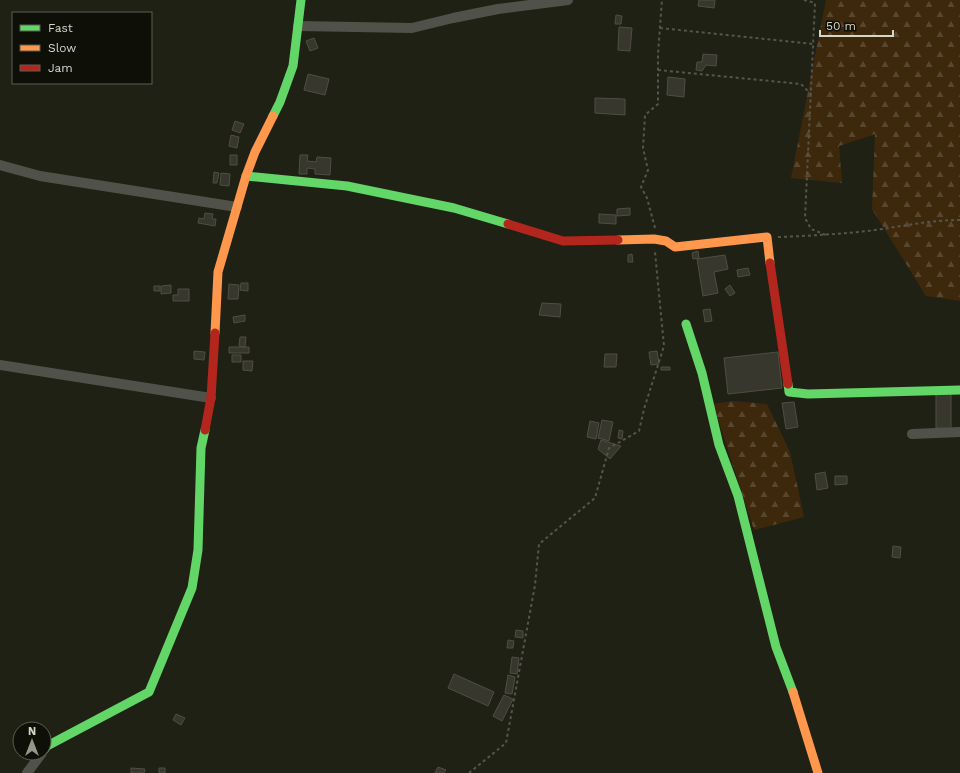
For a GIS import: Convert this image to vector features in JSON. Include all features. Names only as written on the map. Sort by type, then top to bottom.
[{"type":"street","points":[[52,743],[149,692],[192,588],[198,550],[201,448],[211,398],[218,272],[246,176],[255,152],[280,102],[293,66],[301,0]]},
{"type":"street","points":[[298,26],[412,28],[498,9],[568,0]]},
{"type":"street","points":[[0,165],[40,176],[237,207]]},
{"type":"street","points":[[246,176],[347,186],[454,208],[563,241],[654,239],[666,241],[675,247],[767,237],[789,392],[808,394],[960,390]]},
{"type":"street","points":[[686,324],[702,373],[719,445],[738,496],[776,647],[790,683],[818,773]]},
{"type":"street","points":[[0,365],[211,398]]},
{"type":"street","points":[[912,434],[960,432]]},
{"type":"street","points":[[28,773],[36,761]]},
{"type":"path","points":[[662,0],[658,70],[658,104],[645,115],[643,148],[648,170],[641,187],[647,198],[654,227],[666,241]]},
{"type":"path","points":[[804,0],[815,3],[805,218],[811,229],[826,235]]},
{"type":"path","points":[[660,28],[813,44]]},
{"type":"path","points":[[658,70],[801,84],[811,94]]},
{"type":"path","points":[[767,237],[826,235],[869,231],[937,220],[960,220]]},
{"type":"path","points":[[469,773],[506,743],[535,585],[539,544],[595,498],[609,448],[639,431],[644,409],[664,346],[654,239]]},
{"type":"green space","points":[[826,0],[960,0],[960,301],[926,296],[872,209],[875,134],[839,146],[842,183],[791,178]]},
{"type":"green space","points":[[733,401],[767,404],[790,452],[804,517],[754,530],[713,404]]},
{"type":"building","points":[[699,0],[715,0],[714,8],[698,6]]},
{"type":"building","points":[[616,15],[622,16],[621,24],[615,24]]},
{"type":"building","points":[[619,27],[632,28],[630,51],[618,50]]},
{"type":"building","points":[[314,38],[318,48],[310,51],[306,41]]},
{"type":"building","points":[[703,54],[717,55],[716,66],[706,65],[702,71],[696,70],[697,62],[702,62]]},
{"type":"building","points":[[308,74],[329,79],[325,95],[304,90]]},
{"type":"building","points":[[668,77],[685,79],[684,97],[667,95]]},
{"type":"building","points":[[595,98],[625,99],[625,115],[595,113]]},
{"type":"building","points":[[235,121],[244,124],[240,133],[232,130]]},
{"type":"building","points":[[231,135],[239,137],[237,148],[229,146]]},
{"type":"building","points":[[230,155],[237,155],[237,165],[230,165]]},
{"type":"building","points":[[300,155],[308,155],[307,161],[316,162],[317,157],[331,158],[330,175],[315,174],[315,169],[307,168],[307,174],[299,174]]},
{"type":"building","points":[[214,172],[219,173],[217,183],[213,183]]},
{"type":"building","points":[[221,173],[230,174],[229,186],[220,185]]},
{"type":"building","points":[[630,208],[630,215],[617,216],[617,209]]},
{"type":"building","points":[[205,213],[213,214],[212,219],[216,219],[215,226],[198,223],[199,218],[204,219]]},
{"type":"building","points":[[599,214],[616,215],[616,224],[599,223]]},
{"type":"building","points":[[698,251],[699,258],[693,259],[692,253]]},
{"type":"building","points":[[632,254],[633,262],[628,262],[628,255]]},
{"type":"building","points":[[725,255],[728,269],[714,272],[718,293],[703,296],[697,259]]},
{"type":"building","points":[[748,268],[750,275],[738,277],[737,270]]},
{"type":"building","points":[[241,283],[248,283],[248,291],[240,290]]},
{"type":"building","points":[[229,284],[239,285],[238,299],[228,299]]},
{"type":"building","points":[[171,285],[171,293],[161,294],[161,286]]},
{"type":"building","points":[[730,285],[735,293],[730,296],[725,289]]},
{"type":"building","points":[[154,286],[160,286],[160,291],[154,291]]},
{"type":"building","points":[[178,289],[189,289],[189,301],[173,301],[173,295],[178,295]]},
{"type":"building","points":[[542,303],[561,304],[560,317],[539,315]]},
{"type":"building","points":[[710,309],[712,321],[705,322],[703,310]]},
{"type":"building","points":[[245,315],[245,321],[234,323],[233,317]]},
{"type":"building","points":[[240,337],[246,337],[245,347],[239,346]]},
{"type":"building","points":[[229,347],[249,347],[249,353],[229,353]]},
{"type":"building","points":[[194,351],[205,352],[204,360],[194,359]]},
{"type":"building","points":[[657,351],[659,364],[651,365],[649,352]]},
{"type":"building","points":[[778,352],[782,388],[728,394],[724,358]]},
{"type":"building","points":[[605,354],[617,354],[616,367],[604,367]]},
{"type":"building","points":[[232,355],[241,355],[241,362],[232,362]]},
{"type":"building","points":[[243,361],[253,361],[252,371],[243,370]]},
{"type":"building","points":[[661,367],[670,367],[670,370],[661,370]]},
{"type":"building","points":[[936,393],[951,393],[951,429],[936,428]]},
{"type":"building","points":[[794,402],[798,427],[786,429],[782,403]]},
{"type":"building","points":[[602,420],[613,422],[609,441],[598,438]]},
{"type":"building","points":[[590,421],[599,423],[596,439],[587,437]]},
{"type":"building","points":[[619,430],[623,431],[622,439],[618,438]]},
{"type":"building","points":[[601,440],[621,446],[610,459],[598,449]]},
{"type":"building","points":[[825,472],[828,488],[817,490],[815,474]]},
{"type":"building","points":[[835,476],[847,476],[847,484],[835,485]]},
{"type":"building","points":[[893,546],[901,547],[900,558],[892,557]]},
{"type":"building","points":[[516,630],[523,631],[523,638],[515,637]]},
{"type":"building","points":[[508,640],[514,641],[513,648],[507,648]]},
{"type":"building","points":[[512,657],[519,658],[517,674],[510,673]]},
{"type":"building","points":[[454,674],[494,692],[488,706],[448,688]]},
{"type":"building","points":[[508,675],[515,677],[512,694],[505,693]]},
{"type":"building","points":[[504,695],[513,699],[502,721],[493,716]]},
{"type":"building","points":[[176,714],[185,718],[181,725],[173,720]]},
{"type":"building","points":[[438,767],[446,770],[444,773],[435,773]]},
{"type":"building","points":[[131,768],[145,769],[144,773],[131,773]]},
{"type":"building","points":[[159,768],[165,768],[165,773],[159,773]]},
{"type":"traffic: fast","points":[[273,116],[280,102],[293,66],[301,0]]},
{"type":"traffic: fast","points":[[246,176],[347,186],[454,208],[508,224]]},
{"type":"traffic: fast","points":[[686,324],[702,373],[719,445],[738,496],[776,647],[793,692]]},
{"type":"traffic: fast","points":[[788,384],[789,392],[808,394],[960,390]]},
{"type":"traffic: fast","points":[[52,743],[149,692],[192,588],[198,550],[201,448],[205,430]]},
{"type":"traffic: slow","points":[[215,333],[218,272],[246,176],[255,152],[273,116]]},
{"type":"traffic: slow","points":[[618,240],[654,239],[666,241],[675,247],[767,237],[770,263]]},
{"type":"traffic: slow","points":[[793,692],[818,773]]},
{"type":"traffic: jam","points":[[508,224],[563,241],[618,240]]},
{"type":"traffic: jam","points":[[770,263],[788,384]]},
{"type":"traffic: jam","points":[[205,430],[211,398],[215,333]]}]
